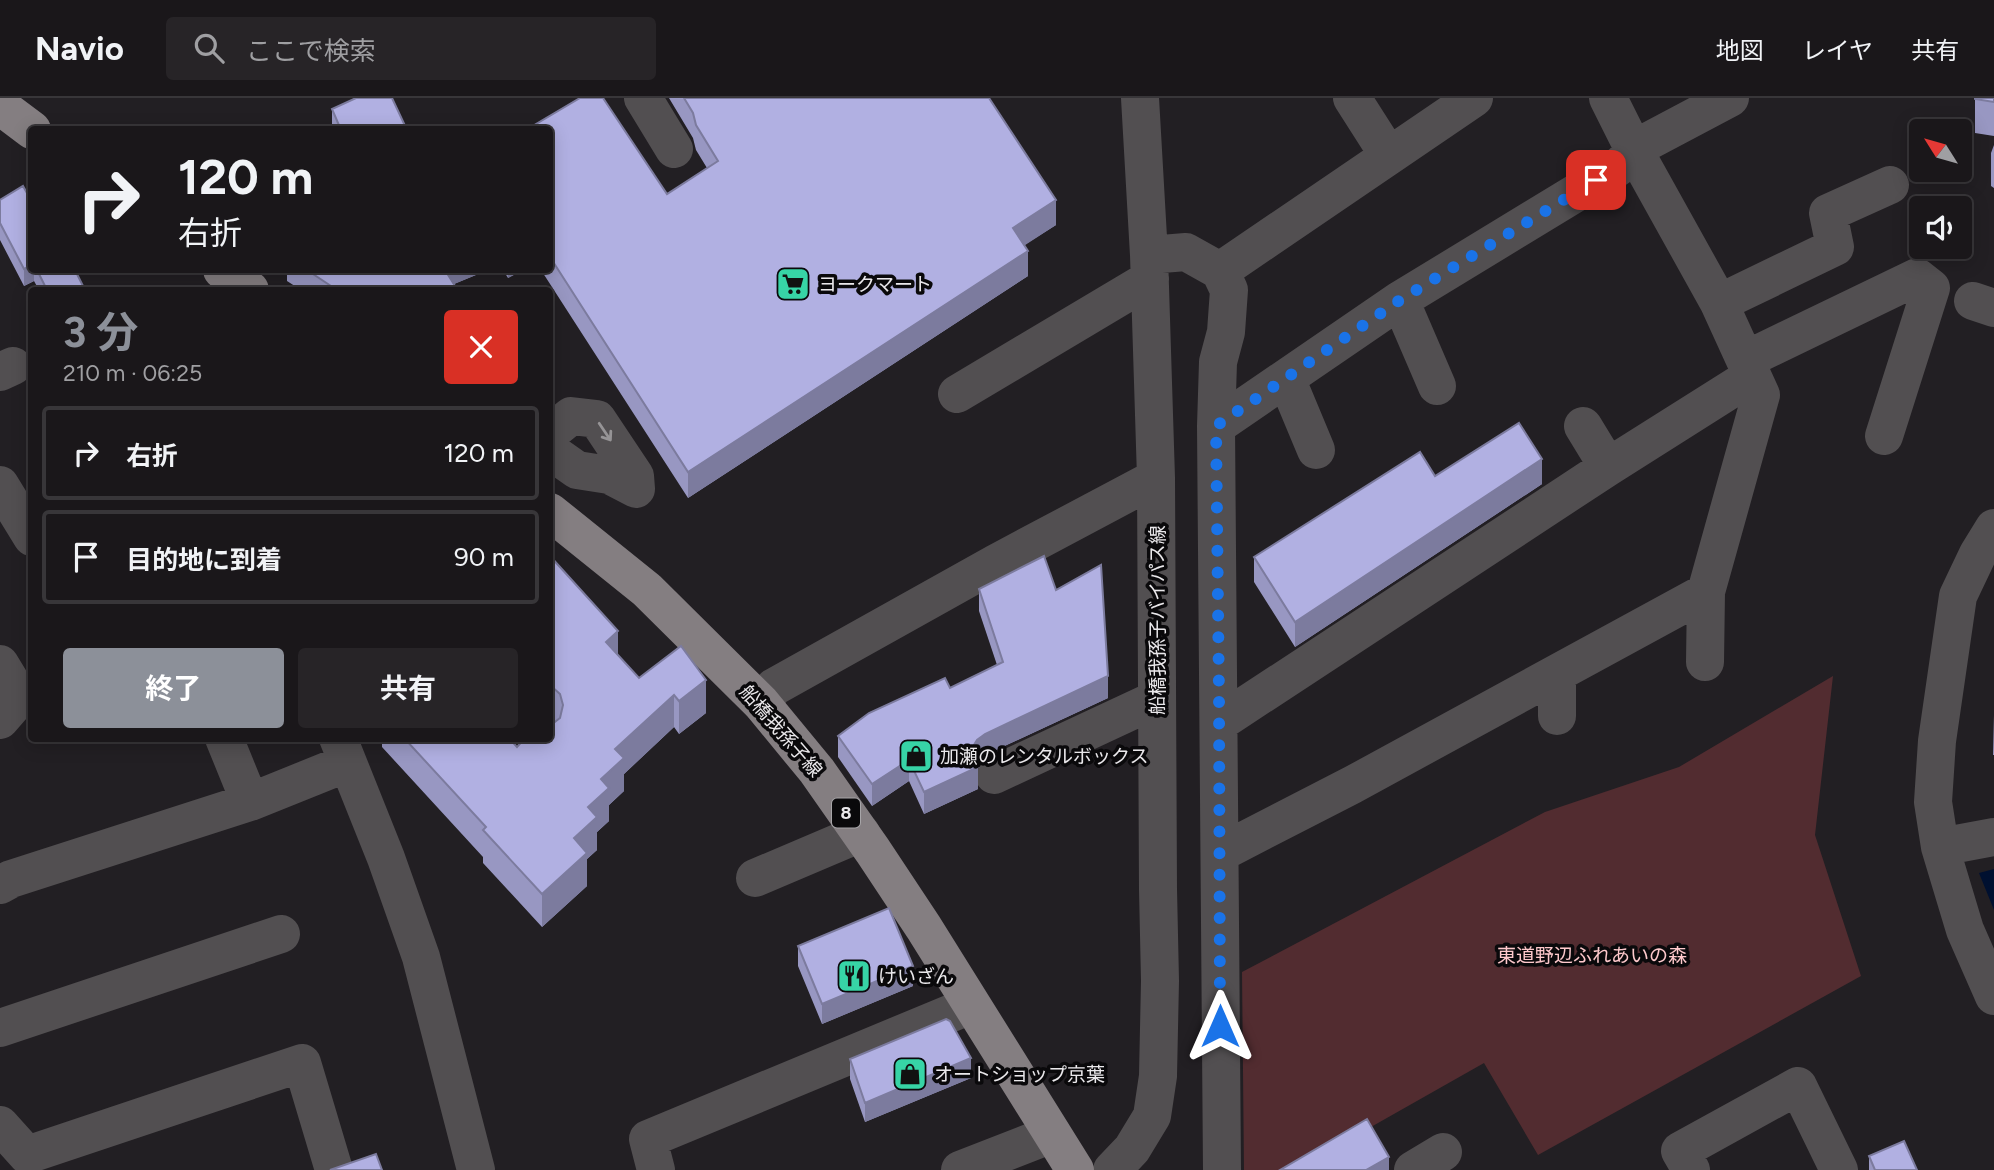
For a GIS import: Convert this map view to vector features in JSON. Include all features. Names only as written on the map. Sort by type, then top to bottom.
[{"type":"main road","points":[[0,106],[28,127]]},
{"type":"main road","points":[[226,273],[246,287]]},
{"type":"main road","name":"船橋我孫子線","points":[[553,519],[647,590],[761,703],[817,771],[924,928],[1075,1170]]},
{"type":"street","points":[[643,98],[674,149]]},
{"type":"street","name":"船橋我孫子バイパス線","points":[[1112,1170],[1132,1149],[1152,1116],[1158,1076],[1160,981],[1156,478],[1140,98]]},
{"type":"street","points":[[1352,98],[1388,156]]},
{"type":"street","points":[[1220,271],[1475,98]]},
{"type":"street","points":[[1608,98],[1719,303],[1761,395],[1706,592],[1705,662]]},
{"type":"street","points":[[1216,426],[1400,300],[1617,168],[1645,143],[1730,98]]},
{"type":"street","points":[[1719,303],[1835,247],[1828,214],[1890,185]]},
{"type":"street","points":[[957,394],[1149,267],[1186,252],[1220,271],[1229,290],[1226,332],[1218,362],[1216,426],[1222,1170]]},
{"type":"street","points":[[1220,722],[1608,467],[1748,368],[1917,277],[1931,288],[1884,436]]},
{"type":"street","points":[[1400,300],[1437,386]]},
{"type":"street","points":[[1286,378],[1316,450]]},
{"type":"street","points":[[553,431],[572,416],[597,419],[635,476],[636,489],[609,475],[577,470],[553,453]]},
{"type":"street","points":[[1583,426],[1608,467]]},
{"type":"street","points":[[761,703],[774,687],[1156,478]]},
{"type":"street","points":[[0,485],[28,530]]},
{"type":"street","points":[[1989,548],[1958,596],[1937,741],[1933,802],[1940,847],[1965,930],[1994,996]]},
{"type":"street","points":[[1220,853],[1352,785],[1706,592]]},
{"type":"street","points":[[0,664],[17,702]]},
{"type":"street","points":[[1557,673],[1557,716]]},
{"type":"street","points":[[994,775],[1157,699]]},
{"type":"street","points":[[226,742],[250,802]]},
{"type":"street","points":[[0,885],[11,879],[250,802],[343,751],[386,858],[421,957],[476,1170]]},
{"type":"street","points":[[755,878],[861,833]]},
{"type":"street","points":[[1940,847],[1994,837]]},
{"type":"street","points":[[0,1028],[281,934]]},
{"type":"street","points":[[652,1154],[971,1005]]},
{"type":"street","points":[[0,1125],[27,1156],[302,1063],[334,1170]]},
{"type":"street","points":[[1691,1170],[1681,1151],[1798,1086],[1839,1170]]},
{"type":"street","points":[[960,1170],[1052,1134]]},
{"type":"green space","name":"東道野辺ふれあいの森","points":[[1833,676],[1815,835],[1861,976],[1538,1155],[1484,1063],[1295,1170],[1244,1170],[1242,972],[1545,812],[1679,767]]},
{"type":"water","points":[[1994,869],[1994,910],[1979,873]]},
{"type":"building","points":[[356,98],[392,98],[405,126],[339,126],[332,109]]},
{"type":"building","points":[[580,98],[603,98],[667,194],[718,161],[696,125],[693,113],[684,98],[989,98],[1056,200],[1013,228],[1028,251],[688,472],[553,262],[553,126],[533,126]]},
{"type":"building","points":[[1994,98],[1994,102],[1975,99]]},
{"type":"building","points":[[23,186],[28,195],[28,267],[24,269],[0,223],[0,200]]},
{"type":"building","points":[[38,273],[76,273],[84,287],[46,287]]},
{"type":"building","points":[[312,273],[447,273],[455,286],[453,287],[332,287]]},
{"type":"building","points":[[1519,423],[1542,459],[1295,622],[1254,557],[1420,452],[1435,476]]},
{"type":"building","points":[[1044,556],[1056,590],[1101,565],[1108,676],[985,734],[971,750],[978,767],[924,792],[909,760],[872,784],[838,736],[869,713],[945,678],[950,688],[1003,662],[979,589]]},
{"type":"building","points":[[553,559],[618,631],[606,642],[639,678],[681,646],[706,680],[679,701],[674,695],[615,749],[624,758],[601,779],[609,788],[588,807],[597,817],[574,838],[587,853],[542,894],[483,830],[486,827],[408,742],[513,742],[517,747],[521,742],[553,742],[553,724],[560,718],[563,705],[560,694],[553,688]]},
{"type":"building","points":[[889,908],[913,966],[822,1004],[798,946]]},
{"type":"building","points":[[946,1019],[950,1021],[971,1058],[865,1103],[850,1059]]},
{"type":"building","points":[[1367,1119],[1389,1157],[1366,1170],[1280,1170]]},
{"type":"building","points":[[1904,1141],[1917,1170],[1875,1170],[1869,1156]]},
{"type":"building","points":[[376,1154],[382,1170],[330,1170]]},
{"type":"place","name":"ヨークマート","points":[[793,284]]},
{"type":"place","name":"加瀬のレンタルボックス","points":[[916,756]]},
{"type":"place","name":"けいざん","points":[[854,976]]},
{"type":"place","name":"オートショップ京葉","points":[[910,1074]]},
{"type":"route","points":[[1220,1026],[1216,426],[1400,300],[1596,180]]}]
